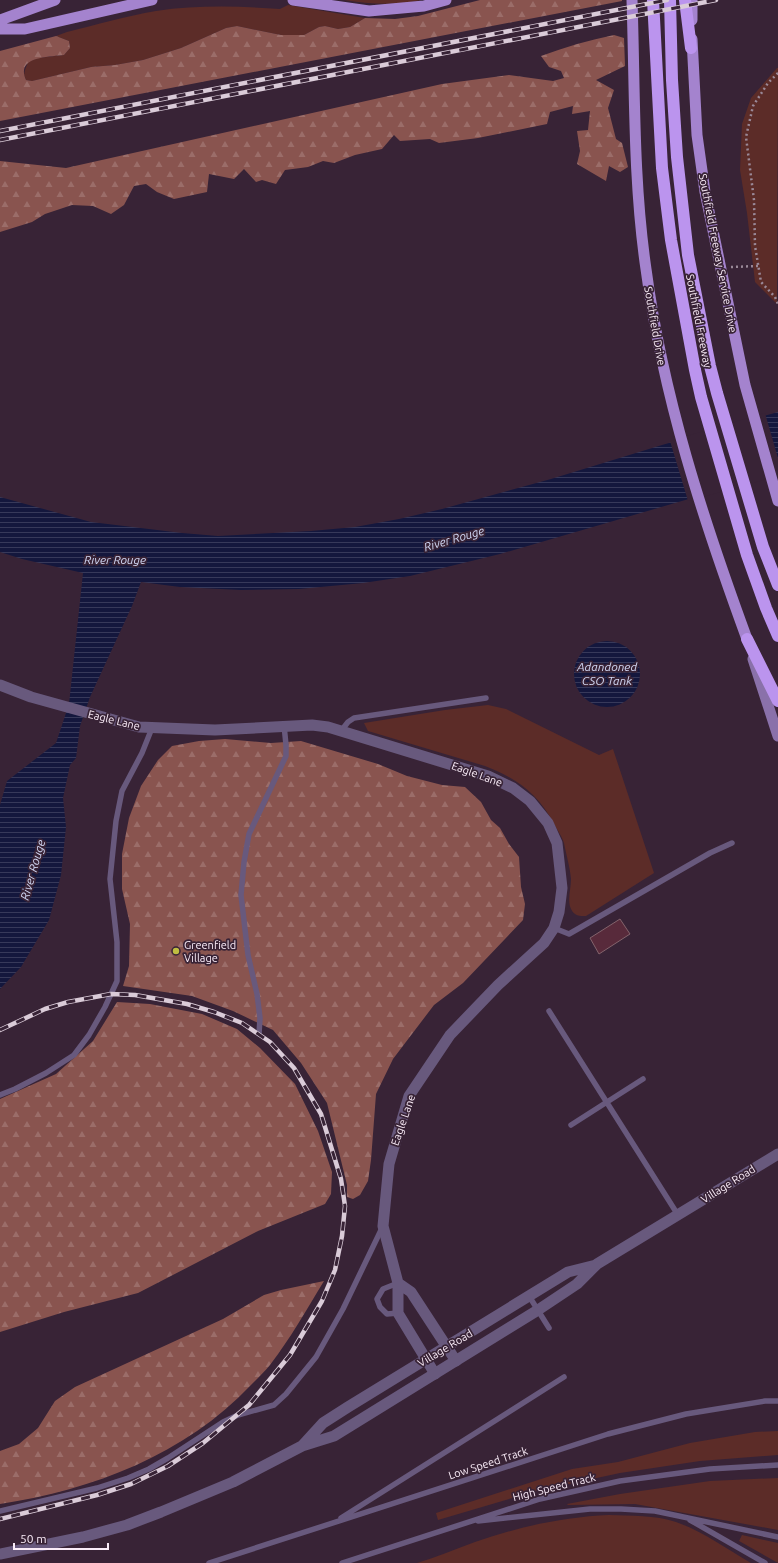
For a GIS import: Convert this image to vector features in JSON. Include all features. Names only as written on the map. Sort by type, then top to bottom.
[{"type":"highway","name":"Southfield Freeway","points":[[653,0],[662,168],[671,240],[701,398],[748,555],[766,608],[778,636]]},
{"type":"highway","name":"Southfield Freeway","points":[[670,0],[672,80],[677,157],[688,255],[710,366],[717,393],[763,548],[778,585]]},
{"type":"highway","points":[[685,0],[692,48]]},
{"type":"highway","points":[[747,639],[778,701]]},
{"type":"main road","points":[[0,20],[56,0]]},
{"type":"main road","points":[[0,29],[26,29],[152,0]]},
{"type":"main road","points":[[294,0],[369,11],[424,6],[446,0]]},
{"type":"main road","name":"Southfield Drive","points":[[632,0],[637,162],[645,268],[654,325],[673,406],[696,492],[718,560],[747,639]]},
{"type":"main road","name":"Southfield Freeway Service Drive","points":[[692,0],[692,48],[697,135],[705,192],[745,385],[778,501]]},
{"type":"main road","points":[[747,639],[778,736]]},
{"type":"street","name":"Eagle Lane","points":[[0,685],[31,697],[139,727],[215,730],[284,725],[312,725],[341,731],[488,776],[513,788],[530,801],[548,823],[557,843],[562,888],[559,912],[554,928],[544,943],[498,985],[450,1035],[409,1096],[389,1164],[383,1226],[398,1283],[398,1313]]},
{"type":"street","name":"Village Road","points":[[0,1554],[83,1537],[161,1512],[233,1482],[302,1446],[334,1436],[538,1310],[577,1284],[597,1264],[778,1154]]},
{"type":"street","name":"Village Road","points":[[302,1446],[323,1423],[348,1407],[568,1272],[597,1264]]},
{"type":"street","points":[[398,1283],[411,1292],[456,1361]]},
{"type":"street","points":[[398,1313],[435,1374]]},
{"type":"lane","points":[[341,731],[348,722],[354,718],[486,698]]},
{"type":"lane","points":[[259,1034],[260,1018],[257,994],[248,954],[241,895],[244,862],[249,834],[286,756],[284,725]]},
{"type":"lane","points":[[0,1095],[15,1090],[74,1055],[89,1035],[105,1007],[117,981],[117,942],[110,878],[116,821],[122,791],[142,753],[152,728]]},
{"type":"lane","points":[[554,928],[569,934],[710,853],[732,843]]},
{"type":"lane","points":[[549,1011],[678,1215]]},
{"type":"lane","points":[[571,1125],[643,1079]]},
{"type":"lane","points":[[0,1511],[97,1488],[128,1478],[149,1469],[168,1458],[222,1422],[238,1415],[274,1405],[286,1394],[316,1357],[343,1309],[383,1226]]},
{"type":"lane","points":[[398,1283],[383,1289],[377,1299],[380,1307],[388,1314],[398,1313]]},
{"type":"lane","points":[[529,1296],[549,1328]]},
{"type":"lane","points":[[334,1523],[564,1377]]},
{"type":"lane","name":"Low Speed Track","points":[[209,1563],[608,1434],[686,1414],[778,1401]]},
{"type":"lane","name":"High Speed Track","points":[[342,1563],[463,1523],[540,1500],[620,1481],[710,1469],[778,1465]]},
{"type":"lane","points":[[463,1523],[598,1509],[655,1511],[778,1536]]},
{"type":"lane","points":[[686,1518],[765,1563]]},
{"type":"path","points":[[778,73],[768,83],[753,106],[746,137],[754,200],[755,246],[761,282],[775,297],[778,304]]},
{"type":"path","points":[[720,268],[758,266]]},
{"type":"shaded area","points":[[344,0],[421,0],[382,4]]},
{"type":"shaded area","points":[[288,5],[365,18],[350,27],[338,29],[325,26],[319,27],[304,35],[281,35],[237,26],[226,28],[181,48],[143,60],[115,65],[91,67],[32,81],[26,80],[24,75],[28,62],[38,58],[64,55],[70,48],[69,41],[56,36],[67,32],[134,15],[171,9],[249,7],[280,9]]},
{"type":"shaded area","points":[[777,68],[777,304],[755,282],[747,213],[740,170],[742,124],[751,98]]},
{"type":"shaded area","points":[[488,705],[506,709],[599,755],[613,749],[654,873],[586,916],[579,916],[575,914],[570,906],[569,898],[571,879],[563,840],[548,813],[533,795],[516,781],[485,766],[368,731],[364,723],[445,710]]},
{"type":"shaded area","points":[[778,1431],[778,1455],[700,1461],[620,1473],[536,1491],[438,1520],[436,1513],[572,1469],[618,1462],[690,1443],[755,1432]]},
{"type":"shaded area","points":[[778,1478],[778,1530],[635,1504],[567,1504],[620,1494],[710,1481]]},
{"type":"shaded area","points":[[609,1515],[651,1517],[676,1522],[705,1535],[751,1563],[417,1563],[475,1542],[524,1527],[558,1520]]},
{"type":"shaded area","points":[[742,1535],[778,1543],[778,1563],[739,1541]]},
{"type":"green space","points":[[480,0],[622,1],[0,121],[0,51],[56,36],[69,41],[70,48],[64,55],[43,57],[29,62],[25,66],[24,72],[26,80],[32,81],[91,67],[115,65],[143,60],[181,48],[226,28],[237,26],[281,35],[304,35],[319,27],[325,26],[338,29],[350,27],[365,18],[395,19],[418,16]]},
{"type":"green space","points":[[614,35],[624,38],[625,66],[596,80],[614,90],[608,108],[616,139],[622,143],[628,167],[620,172],[609,166],[606,181],[577,164],[580,151],[577,131],[588,130],[590,111],[572,114],[573,106],[550,112],[547,124],[478,138],[439,143],[430,139],[400,141],[394,135],[382,149],[355,155],[334,163],[323,161],[308,167],[285,170],[276,184],[262,180],[256,182],[244,169],[234,179],[209,174],[207,192],[174,199],[157,192],[146,184],[134,186],[124,205],[111,214],[93,206],[72,205],[45,214],[32,222],[0,232],[0,161],[66,168],[442,84],[509,75],[553,81],[564,78],[561,71],[549,67],[541,56],[577,44]]},
{"type":"green space","points":[[225,739],[271,743],[301,741],[378,764],[407,776],[442,785],[465,787],[481,802],[491,820],[500,828],[509,844],[519,857],[521,887],[525,904],[523,920],[463,983],[434,1005],[393,1059],[376,1094],[368,1181],[360,1195],[353,1199],[347,1197],[347,1185],[327,1103],[301,1063],[273,1030],[233,1011],[192,996],[123,986],[129,966],[130,924],[122,889],[122,854],[129,818],[141,786],[158,760],[172,746],[199,741]]},
{"type":"green space","points":[[117,1002],[150,1004],[202,1014],[237,1029],[260,1048],[295,1084],[318,1131],[332,1172],[331,1194],[325,1204],[258,1231],[138,1293],[64,1312],[0,1332],[0,1099],[56,1074],[93,1041]]},
{"type":"green space","points":[[324,1281],[270,1365],[225,1409],[197,1431],[168,1449],[136,1465],[103,1478],[35,1498],[0,1504],[0,1451],[19,1444],[38,1428],[55,1401],[75,1387],[223,1319],[264,1295]]},
{"type":"water","name":"River Rouge","points":[[778,412],[778,473],[500,554],[410,576],[363,583],[299,589],[241,590],[180,587],[141,582],[132,606],[90,697],[80,726],[76,758],[70,765],[63,798],[66,827],[61,875],[49,920],[21,967],[0,989],[0,805],[7,781],[56,743],[69,704],[83,573],[22,559],[0,552],[0,497],[91,522],[182,533],[218,536],[355,527],[442,509],[551,479]]},
{"type":"water","name":"Adandoned CSO Tank","points":[[607,641],[619,644],[630,651],[637,662],[640,674],[637,686],[630,697],[619,704],[607,707],[595,704],[584,697],[577,686],[574,674],[577,662],[584,651],[595,644]]},
{"type":"pier","points":[[765,413],[778,458],[778,476],[688,501],[670,441]]},
{"type":"building","points":[[620,919],[630,934],[599,954],[590,938]]},
{"type":"railway","points":[[0,131],[667,0]]},
{"type":"railway","points":[[0,140],[716,0]]},
{"type":"railway","points":[[0,1030],[45,1009],[68,1002],[111,994],[135,995],[187,1004],[214,1012],[242,1023],[270,1042],[294,1068],[321,1114],[341,1179],[345,1206],[342,1236],[335,1270],[322,1301],[290,1355],[249,1405],[203,1443],[168,1466],[131,1484],[97,1495],[0,1519]]},
{"type":"place","name":"Greenfield Village","points":[[176,951]]}]
